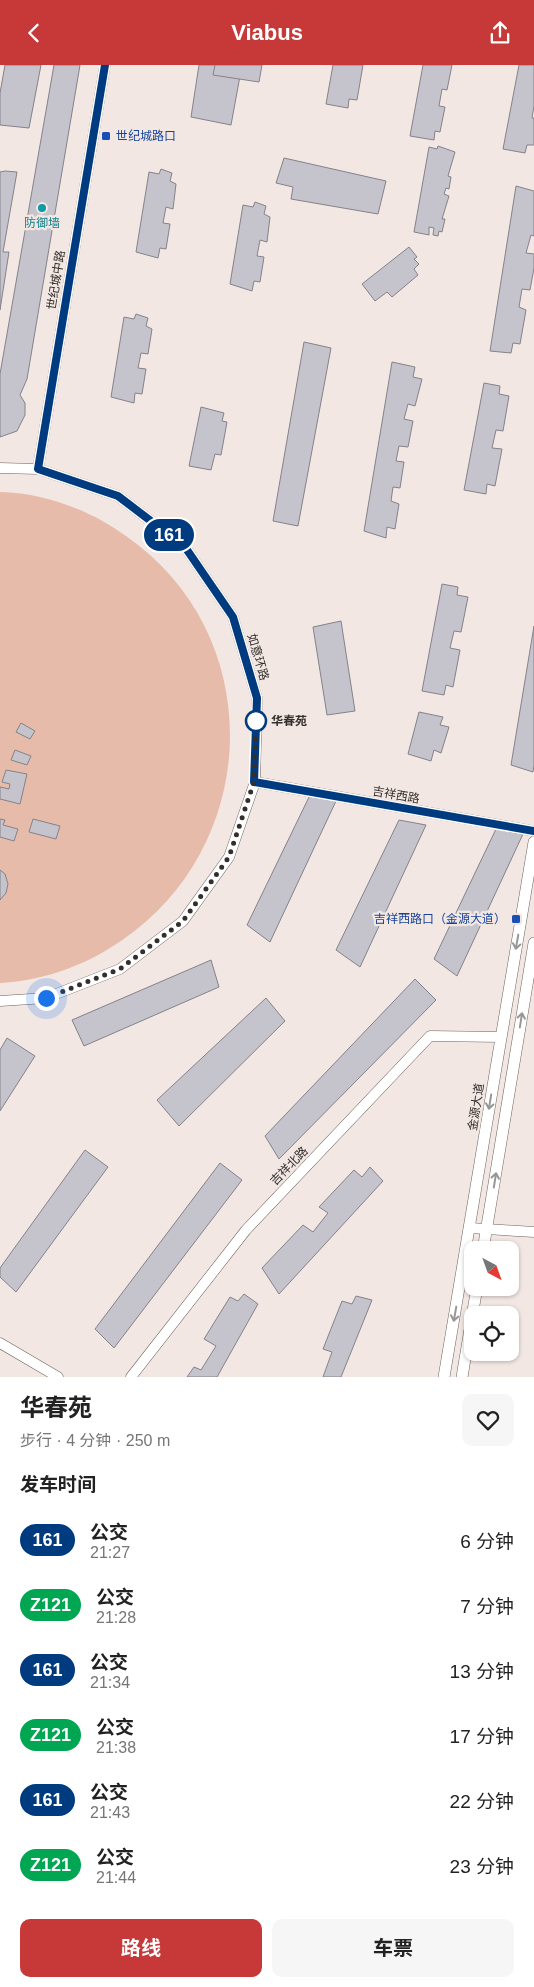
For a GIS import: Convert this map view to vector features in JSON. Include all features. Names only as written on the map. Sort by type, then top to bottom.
[{"type":"street","name":"世纪城中路","points":[[38,469],[105,65]]},
{"type":"street","name":"如意环路","points":[[0,468],[38,469],[118,496],[185,547],[233,617],[257,698],[254,782],[229,857],[183,921],[120,969],[46,998],[0,1001]]},
{"type":"street","name":"吉祥西路","points":[[254,782],[534,831]]},
{"type":"street","name":"金源大道","points":[[444,1377],[532,864],[534,842]]},
{"type":"street","points":[[485,1241],[534,943]]},
{"type":"street","name":"吉祥北路","points":[[131,1377],[246,1229],[430,1036],[501,1037]]},
{"type":"street","points":[[470,1228],[534,1232]]},
{"type":"street","points":[[462,1377],[476,1296]]},
{"type":"street","points":[[0,1343],[58,1377]]},
{"type":"shaded area","points":[[0,492],[17,493],[50,500],[97,518],[126,536],[174,579],[207,631],[225,687],[230,746],[220,805],[197,860],[160,908],[110,948],[85,962],[44,976],[0,983]]},
{"type":"building","points":[[5,65],[41,65],[29,128],[0,125],[0,93]]},
{"type":"building","name":"防御墙","points":[[54,65],[80,65],[27,379],[20,395],[25,403],[25,415],[17,431],[0,437],[0,374]]},
{"type":"building","points":[[199,65],[219,65],[218,71],[240,76],[231,125],[191,117]]},
{"type":"building","points":[[215,65],[262,65],[259,82],[213,75]]},
{"type":"building","points":[[333,65],[363,65],[357,100],[349,99],[348,108],[326,104]]},
{"type":"building","points":[[423,65],[452,65],[447,90],[442,89],[439,106],[445,107],[440,132],[435,131],[434,140],[410,136]]},
{"type":"building","points":[[519,65],[534,65],[534,106],[532,118],[534,118],[534,145],[527,145],[525,153],[503,149]]},
{"type":"building","points":[[438,146],[455,152],[448,176],[451,177],[449,189],[446,188],[444,194],[449,196],[442,219],[445,219],[442,232],[439,231],[438,236],[433,235],[434,228],[429,227],[429,235],[414,232],[429,147],[437,149]]},
{"type":"building","points":[[284,158],[386,181],[378,214],[291,199],[293,187],[276,183]]},
{"type":"building","points":[[161,169],[172,173],[170,181],[176,184],[173,209],[166,207],[163,223],[170,224],[166,249],[160,248],[158,258],[136,252],[149,172],[159,174]]},
{"type":"building","points":[[0,172],[17,172],[3,252],[9,252],[0,310]]},
{"type":"building","points":[[516,186],[534,191],[534,236],[531,235],[526,253],[534,254],[534,268],[530,290],[522,289],[519,307],[526,310],[520,344],[513,343],[511,353],[490,351]]},
{"type":"building","points":[[255,202],[266,206],[264,214],[270,217],[267,242],[260,240],[257,256],[264,257],[260,282],[254,281],[252,291],[230,284],[243,205],[253,207]]},
{"type":"building","points":[[409,247],[417,257],[414,259],[419,264],[414,269],[418,275],[392,297],[387,292],[375,301],[362,284]]},
{"type":"building","points":[[136,314],[148,318],[146,326],[152,329],[148,354],[141,353],[138,368],[146,369],[142,394],[135,393],[134,403],[111,397],[124,317],[134,319]]},
{"type":"building","points":[[304,342],[331,348],[298,526],[273,521]]},
{"type":"building","points":[[392,362],[415,367],[413,377],[422,379],[415,406],[408,404],[404,419],[413,421],[408,447],[399,446],[396,461],[404,462],[400,488],[393,487],[391,501],[399,504],[395,529],[387,527],[386,538],[364,531]]},
{"type":"building","points":[[484,383],[500,386],[499,394],[509,396],[503,431],[496,430],[492,448],[502,449],[495,486],[487,484],[486,494],[464,490]]},
{"type":"building","points":[[201,407],[224,413],[222,421],[227,422],[221,455],[215,454],[211,470],[189,466]]},
{"type":"building","points":[[442,584],[458,587],[457,595],[468,597],[461,632],[454,631],[450,648],[460,650],[453,687],[446,685],[444,695],[422,691]]},
{"type":"building","points":[[341,621],[355,711],[327,715],[313,627]]},
{"type":"building","points":[[534,626],[534,765],[533,772],[511,765]]},
{"type":"building","points":[[419,712],[443,717],[440,725],[449,727],[441,753],[434,750],[431,761],[408,754]]},
{"type":"building","points":[[21,723],[35,731],[30,739],[16,732]]},
{"type":"building","points":[[15,750],[31,756],[27,765],[11,760]]},
{"type":"building","points":[[6,770],[27,774],[20,804],[0,799],[0,787],[9,789],[10,784],[2,782]]},
{"type":"building","points":[[310,795],[336,801],[270,942],[247,925]]},
{"type":"building","points":[[0,819],[5,820],[3,825],[18,829],[14,841],[0,837]]},
{"type":"building","points":[[33,819],[60,826],[56,839],[29,832]]},
{"type":"building","points":[[399,820],[426,825],[360,967],[336,950]]},
{"type":"building","points":[[496,829],[523,834],[457,976],[434,959]]},
{"type":"building","points":[[0,870],[5,874],[8,884],[6,893],[0,900]]},
{"type":"building","points":[[211,960],[219,987],[84,1046],[72,1020]]},
{"type":"building","points":[[415,979],[436,1000],[279,1159],[265,1136]]},
{"type":"building","points":[[266,998],[285,1021],[179,1126],[157,1100]]},
{"type":"building","points":[[7,1038],[35,1056],[0,1111],[0,1050]]},
{"type":"building","points":[[85,1150],[108,1167],[16,1292],[0,1277],[0,1268]]},
{"type":"building","points":[[220,1163],[242,1180],[114,1348],[95,1329]]},
{"type":"building","points":[[370,1167],[383,1181],[279,1294],[262,1268],[303,1225],[313,1232],[328,1213],[319,1207],[354,1170],[362,1177]]},
{"type":"building","points":[[244,1294],[258,1304],[217,1377],[187,1377],[194,1367],[201,1370],[216,1346],[204,1339],[230,1297],[238,1301]]},
{"type":"building","points":[[356,1296],[372,1300],[341,1377],[323,1377],[332,1352],[323,1349],[342,1301],[352,1304]]},
{"type":"bus line","name":"161","points":[[105,65],[38,469],[118,496],[185,547],[233,617],[257,698],[254,782],[534,831]]},
{"type":"place","name":"世纪城路口","points":[[106,136]]},
{"type":"place","name":"防御墙","points":[[42,208]]},
{"type":"place","name":"华春苑","points":[[256,721]]},
{"type":"place","name":"吉祥西路口（金源大道）","points":[[516,919]]},
{"type":"route","points":[[46,998],[120,969],[183,921],[229,857],[254,782],[256,715],[256,721]]}]
